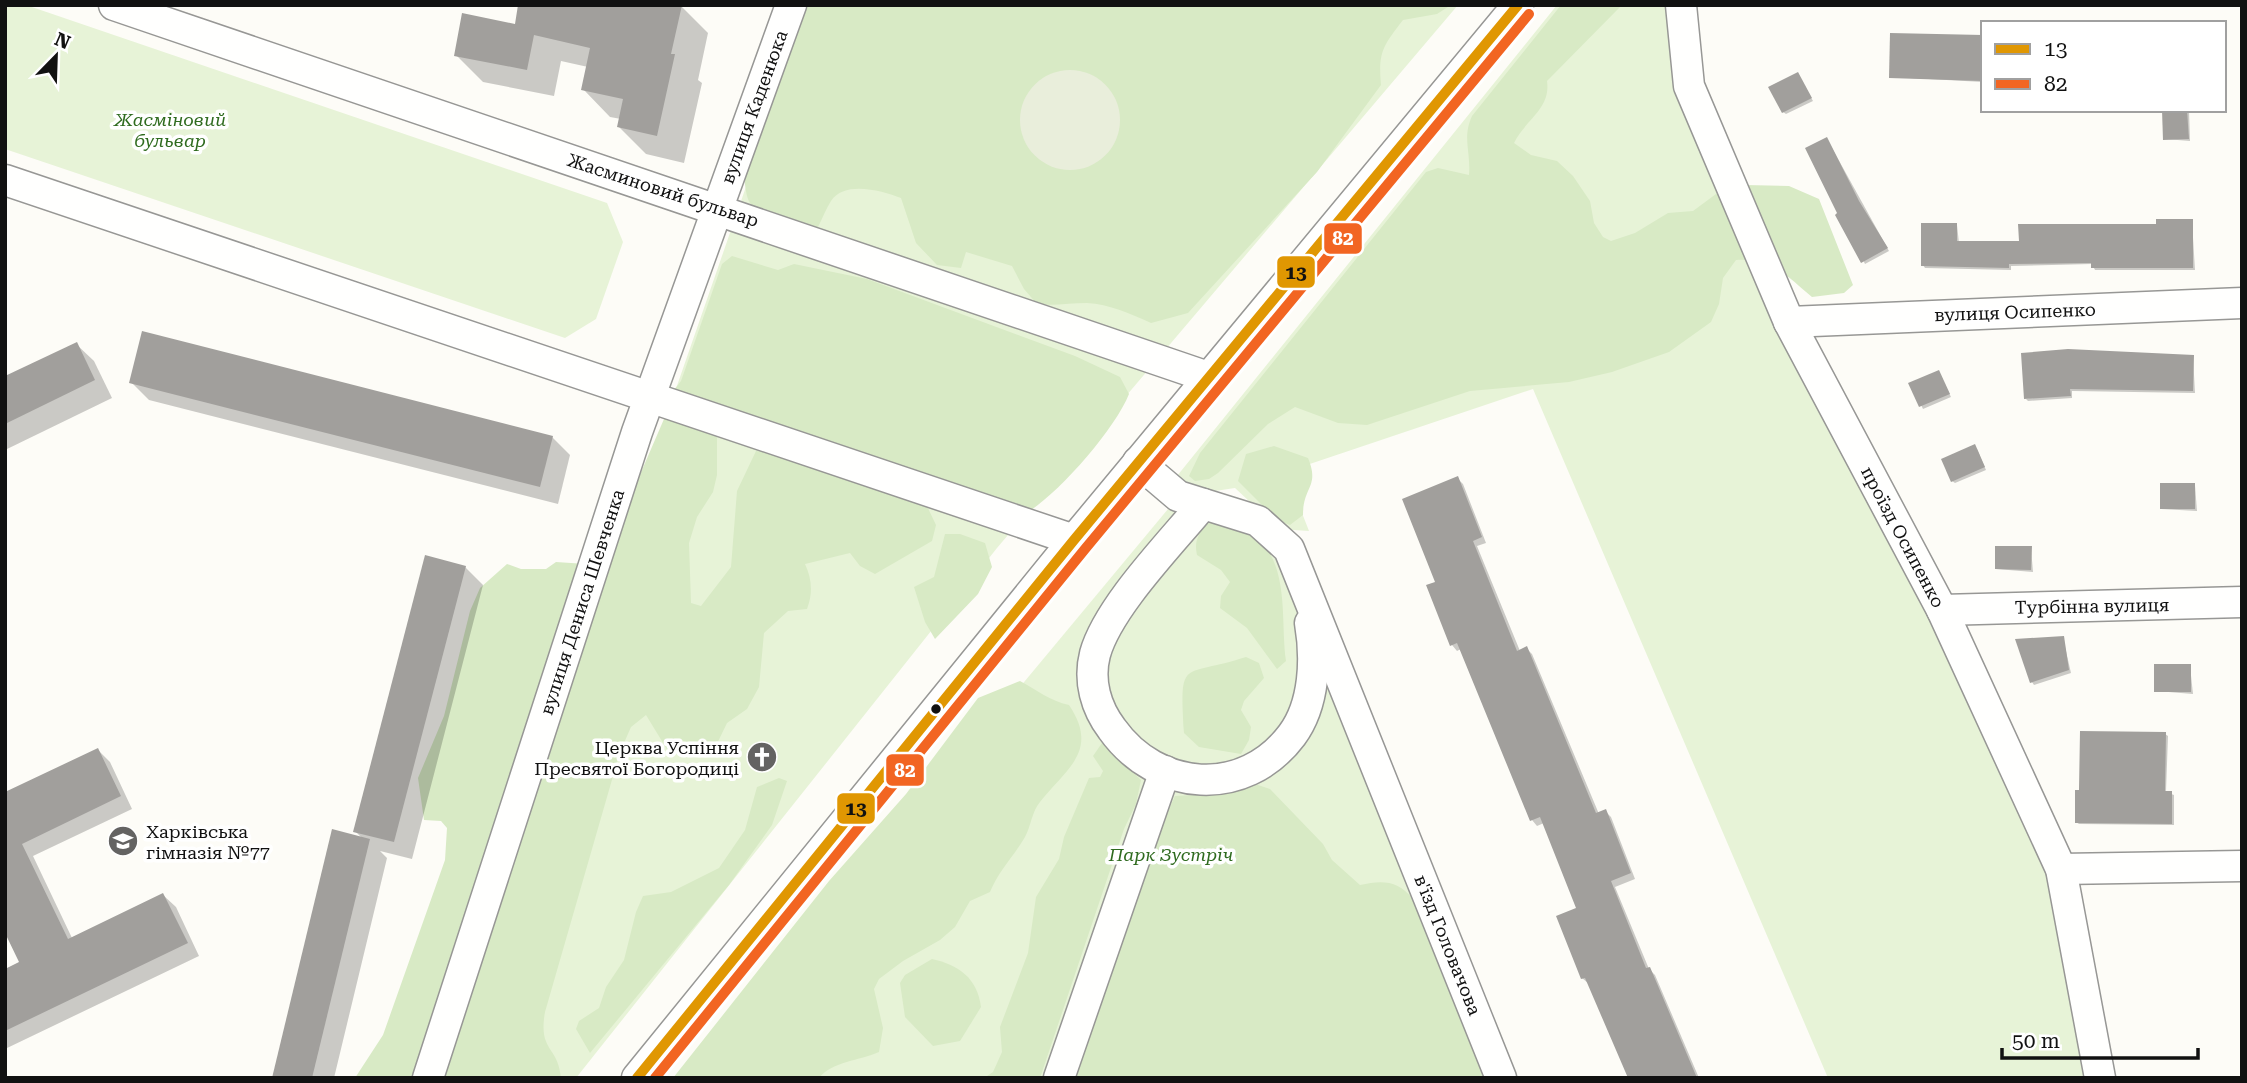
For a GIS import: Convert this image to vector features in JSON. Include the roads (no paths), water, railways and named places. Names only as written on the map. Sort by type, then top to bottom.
[{"type":"street","name":"Жасминовий бульвар","points":[[114,5],[1211,378]]},
{"type":"street","name":"вулиця Каденюка","points":[[716,209],[791,5]]},
{"type":"street","points":[[637,1078],[1138,462],[1211,378],[1518,5]]},
{"type":"street","name":"проїзд Осипенко","points":[[1681,5],[1689,86],[1789,322],[1942,610],[2061,869],[2100,1078]]},
{"type":"street","points":[[5,180],[1074,540]]},
{"type":"street","name":"вулиця Дениса Шевченка","points":[[428,1078],[650,398],[716,209]]},
{"type":"street","name":"вулиця Осипенко","points":[[1789,322],[2242,303]]},
{"type":"street","name":"в'їзд Головачова","points":[[1138,462],[1178,496],[1258,521],[1289,549],[1501,1078]]},
{"type":"street","points":[[1203,504],[1109,622],[1095,654],[1092,671],[1096,699],[1112,730],[1124,746],[1165,771],[1182,778],[1203,781],[1243,775],[1262,763],[1293,734],[1311,688],[1314,646],[1303,585]]},
{"type":"street","name":"Турбінна вулиця","points":[[1942,610],[2242,602]]},
{"type":"street","points":[[1059,1078],[1165,771]]},
{"type":"street","points":[[2061,869],[2242,866]]},
{"type":"place","name":"Церква Успіння Пресвятої Богородиці","points":[[762,757]]},
{"type":"place","name":"Харківська гімназія №77","points":[[123,841]]},
{"type":"park label","name":"Жасміновий бульвар","points":[[170,129]]},
{"type":"park label","name":"Парк Зустріч","points":[[1171,854]]}]
